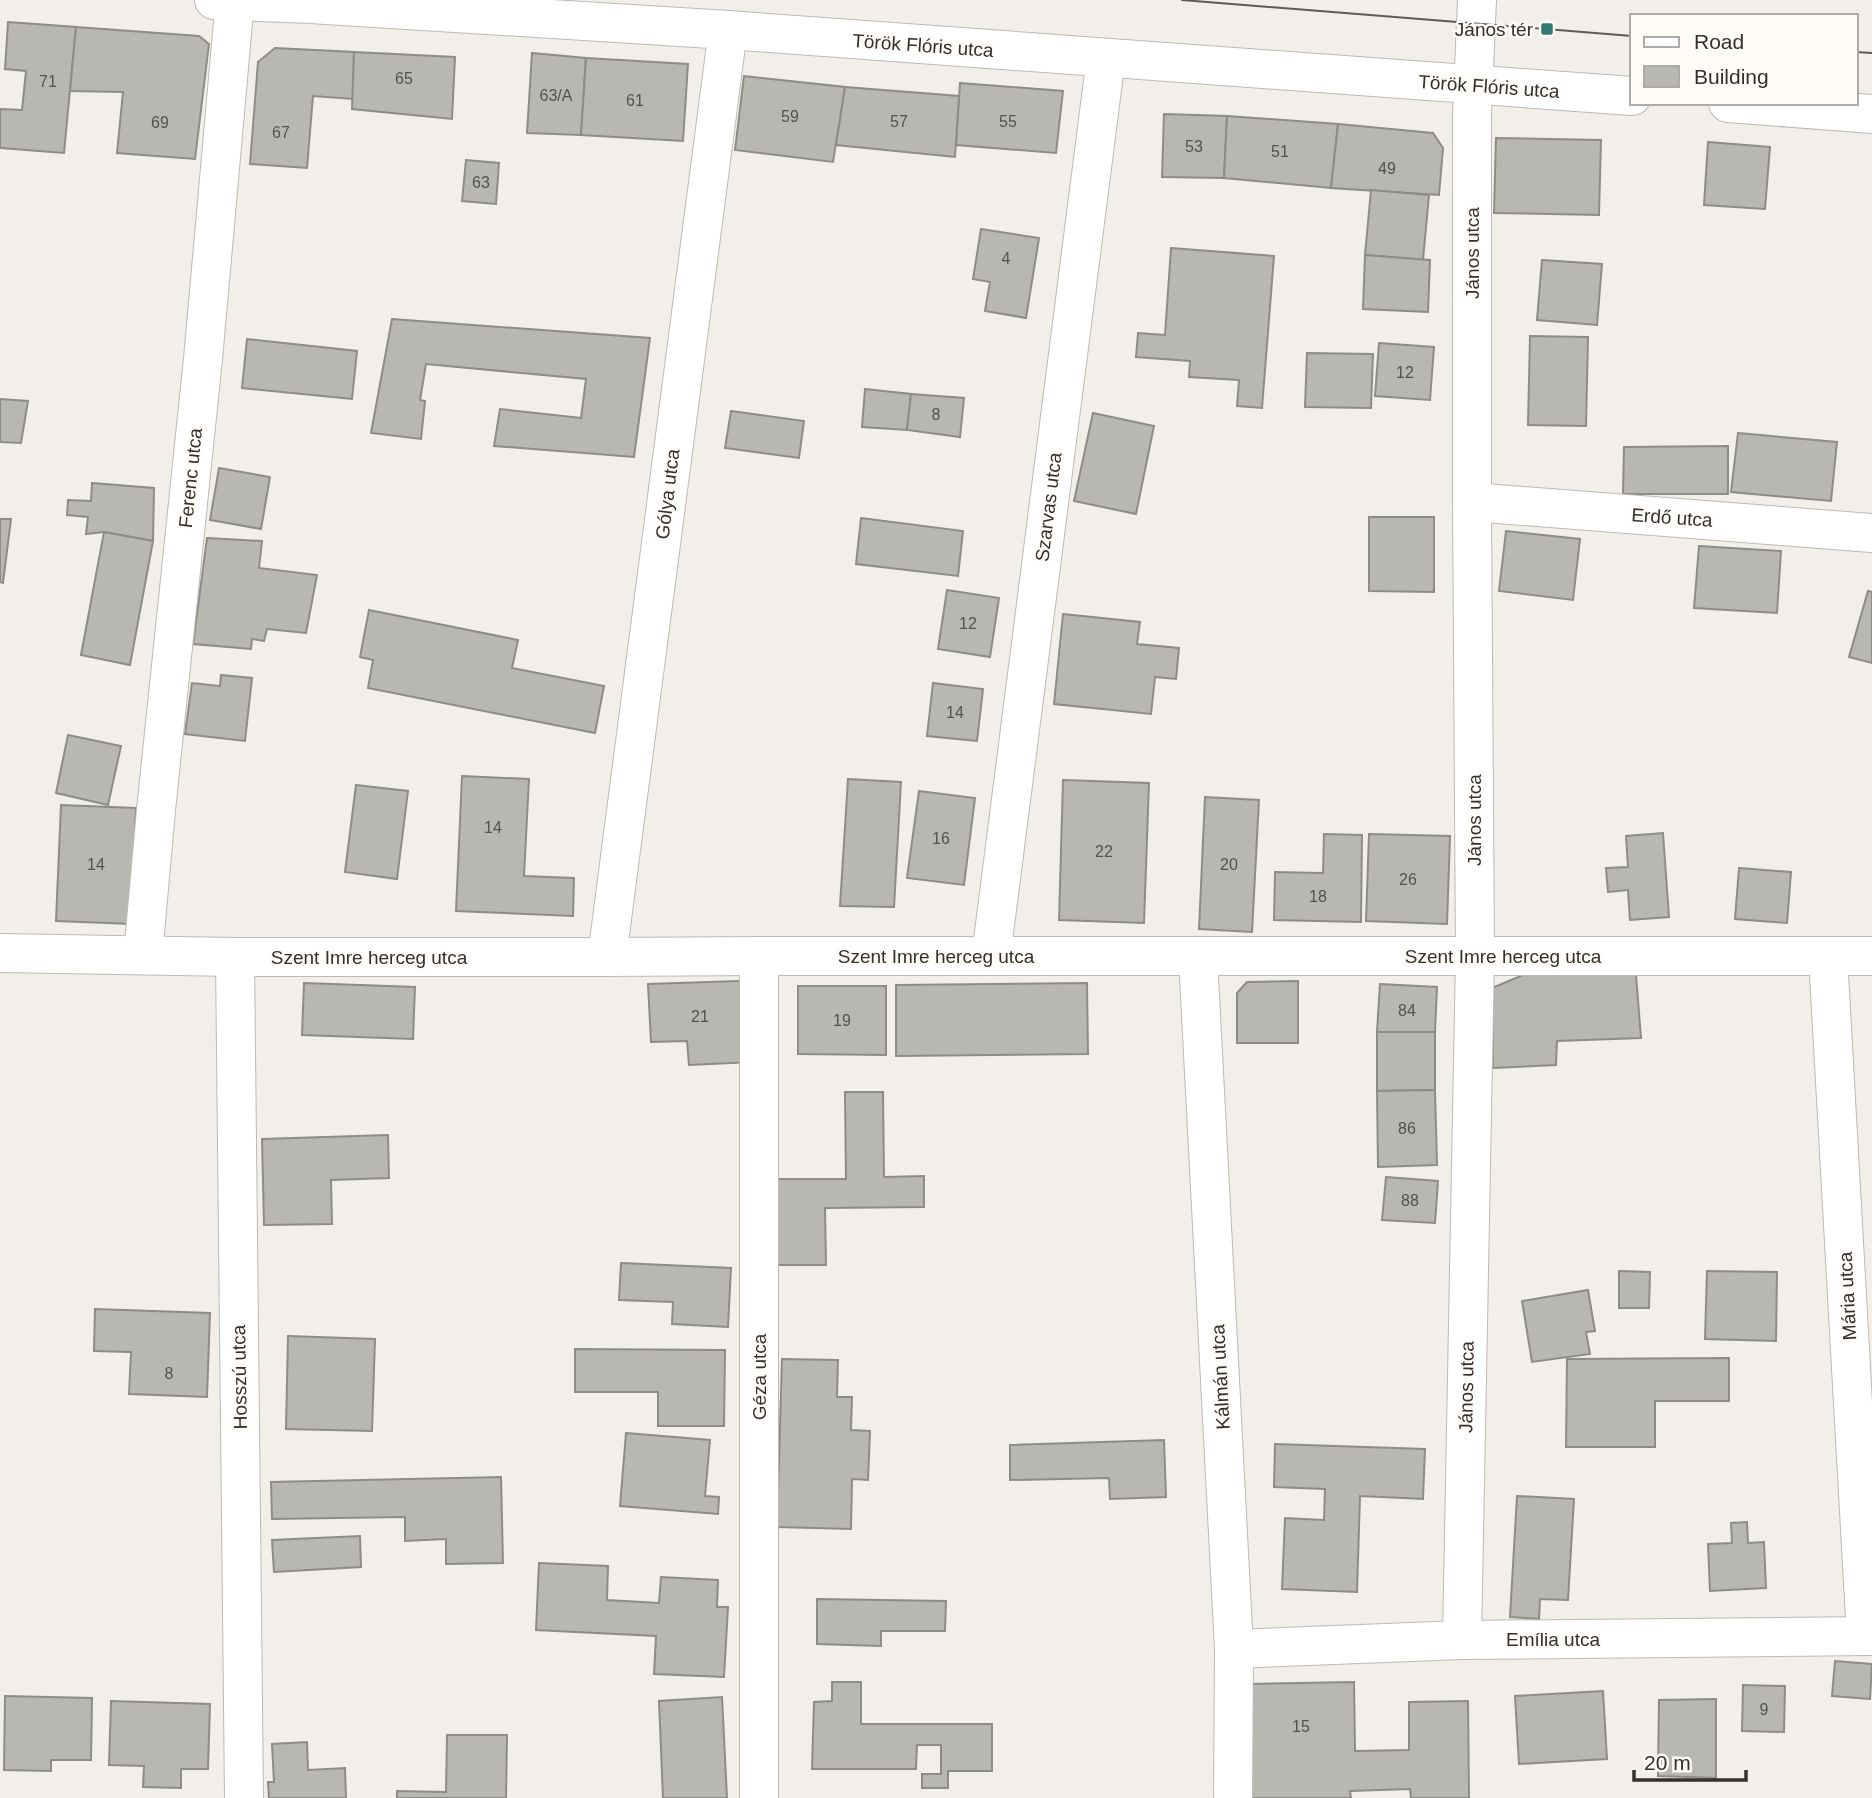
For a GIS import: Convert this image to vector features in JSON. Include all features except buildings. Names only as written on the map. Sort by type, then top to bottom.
[{"type":"street","name":"János utca","points":[[1462,1640],[1475,956],[1472,84],[1477,0]]},
{"type":"street","name":"Török Flóris utca","points":[[228,1],[310,2],[728,30],[1630,96]]},
{"type":"street","name":"Ferenc utca","points":[[143,955],[203,359],[228,1]]},
{"type":"street","name":"Gólya utca","points":[[607,957],[728,30]]},
{"type":"street","name":"Szarvas utca","points":[[991,956],[1106,58]]},
{"type":"street","points":[[1754,105],[1872,114]]},
{"type":"street","name":"Erdő utca","points":[[1472,502],[1872,533]]},
{"type":"street","name":"Szent Imre herceg utca","points":[[0,953],[235,957],[1872,956]]},
{"type":"street","name":"Géza utca","points":[[759,956],[759,1798]]},
{"type":"street","name":"Mária utca","points":[[1828,956],[1869,1636]]},
{"type":"street","name":"Hosszú utca","points":[[235,957],[244,1798]]},
{"type":"street","name":"Kálmán utca","points":[[1198,957],[1234,1649],[1233,1798]]},
{"type":"street","name":"Emília utca","points":[[1234,1649],[1462,1640],[1869,1636]]},
{"type":"tram line","points":[[1182,0],[1630,36]]},
{"type":"tram line","points":[[1858,52],[1872,53]]},
{"type":"place","name":"János tér","points":[[1547,29]]}]
